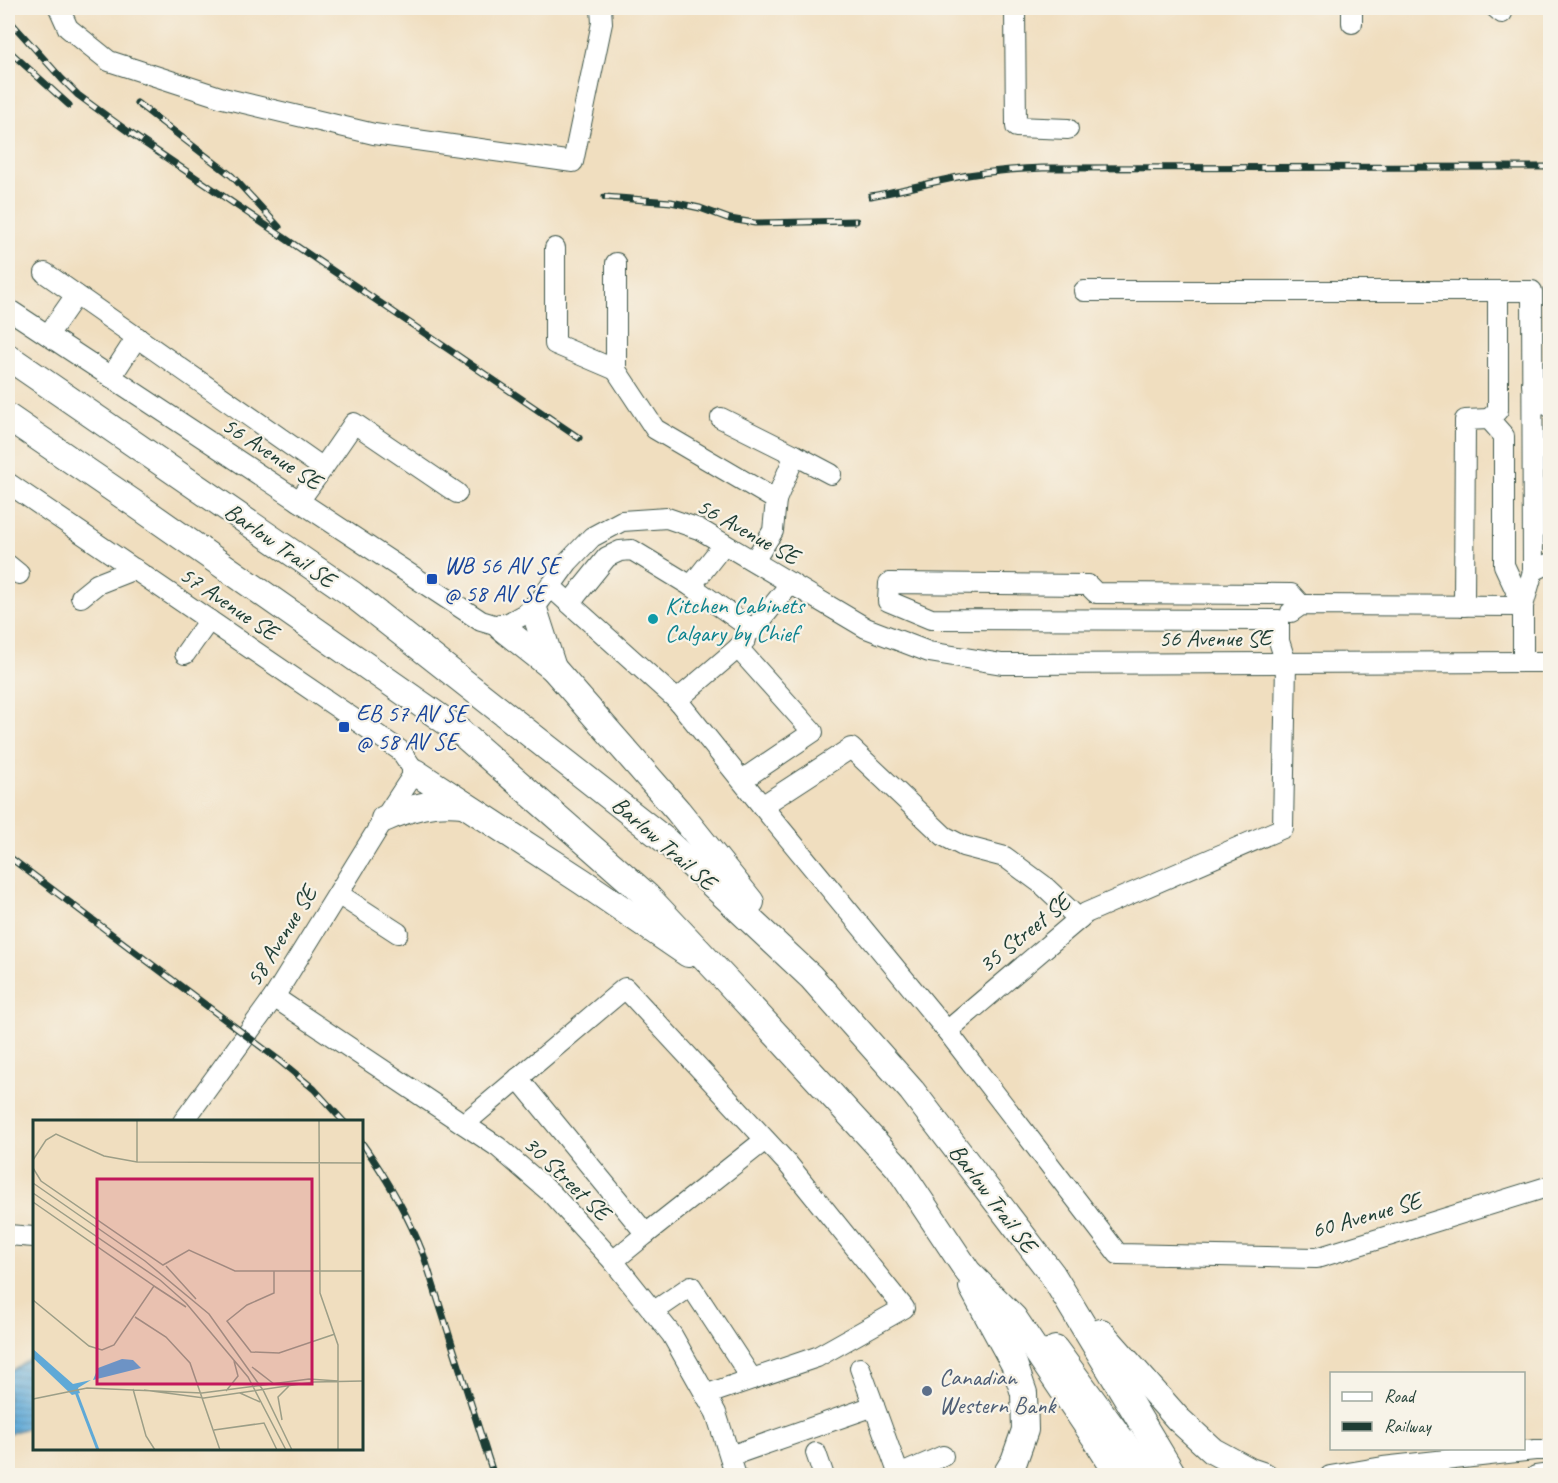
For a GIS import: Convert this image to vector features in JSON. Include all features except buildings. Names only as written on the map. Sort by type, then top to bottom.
[{"type":"main road","name":"Barlow Trail SE","points":[[8,357],[352,594],[666,841],[811,976],[912,1091],[1052,1275],[1174,1476]]},
{"type":"main road","name":"Barlow Trail SE","points":[[8,417],[458,730],[647,896],[898,1167],[968,1272],[1014,1318],[1119,1476]]},
{"type":"main road","points":[[534,609],[553,668]]},
{"type":"main road","points":[[501,627],[553,668],[678,811],[811,976]]},
{"type":"main road","points":[[415,772],[583,882],[725,979]]},
{"type":"main road","points":[[384,819],[409,808],[432,803],[463,804]]},
{"type":"main road","points":[[968,1272],[973,1290],[1014,1364],[1024,1393],[1025,1430],[1014,1461],[1005,1476]]},
{"type":"main road","points":[[1052,1275],[1178,1419],[1214,1451],[1250,1471],[1265,1476]]},
{"type":"main road","points":[[1014,1318],[1039,1327],[1148,1476]]},
{"type":"street","points":[[59,8],[68,27],[109,61],[222,98],[374,134],[573,162],[602,23],[601,8]]},
{"type":"street","points":[[1015,8],[1016,127],[1068,129]]},
{"type":"street","points":[[555,248],[555,344],[616,370],[655,429],[776,500]]},
{"type":"street","points":[[616,263],[616,370]]},
{"type":"street","points":[[45,273],[322,468]]},
{"type":"street","points":[[1084,291],[1532,291],[1532,384],[1542,567],[1522,606]]},
{"type":"street","points":[[1464,606],[1465,420],[1489,419],[1498,410],[1498,291]]},
{"type":"street","points":[[48,335],[76,295]]},
{"type":"street","name":"56 Avenue SE","points":[[8,309],[481,621],[501,627],[534,609],[568,562],[592,537],[622,521],[667,518],[699,529],[866,628],[929,652],[1002,664],[1551,662]]},
{"type":"street","points":[[111,377],[136,338]]},
{"type":"street","points":[[1532,384],[1551,407]]},
{"type":"street","points":[[721,418],[831,474]]},
{"type":"street","points":[[1489,419],[1504,436],[1504,565],[1522,606],[1523,662]]},
{"type":"street","points":[[299,501],[354,423],[457,493]]},
{"type":"street","points":[[754,561],[773,531],[776,500],[795,455]]},
{"type":"street","name":"57 Avenue SE","points":[[9,486],[135,569],[401,751],[415,772]]},
{"type":"street","points":[[691,586],[724,544]]},
{"type":"street","points":[[570,603],[607,557],[620,551],[632,550],[691,586],[753,630]]},
{"type":"street","points":[[81,597],[98,584],[135,569]]},
{"type":"street","points":[[677,700],[738,648],[791,583]]},
{"type":"street","points":[[1301,605],[1291,594],[1096,593],[1088,585],[889,583],[888,601],[931,619],[1279,620],[1301,605],[1522,606]]},
{"type":"street","points":[[550,586],[677,700],[947,1031]]},
{"type":"street","points":[[185,654],[209,620]]},
{"type":"street","points":[[1279,620],[1279,641],[1286,663]]},
{"type":"street","points":[[738,648],[813,732],[742,780]]},
{"type":"street","name":"35 Street SE","points":[[947,1031],[1086,913],[1283,828],[1286,663]]},
{"type":"street","points":[[762,806],[850,748],[944,836],[963,846],[1005,856],[1042,885],[1079,919]]},
{"type":"street","name":"58 Avenue SE","points":[[184,1120],[274,997],[415,772]]},
{"type":"street","points":[[338,894],[398,933]]},
{"type":"street","points":[[464,1124],[625,988],[788,1164],[904,1308],[817,1357],[705,1395]]},
{"type":"street","name":"30 Street SE","points":[[274,997],[498,1147],[550,1193],[613,1261],[672,1335],[716,1413],[732,1470]]},
{"type":"street","name":"60 Avenue SE","points":[[947,1031],[1118,1254],[1317,1258],[1551,1186]]},
{"type":"street","points":[[518,1078],[646,1233]]},
{"type":"street","points":[[613,1261],[765,1140]]},
{"type":"street","points":[[8,1235],[33,1237]]},
{"type":"street","points":[[653,1312],[691,1286],[752,1379]]},
{"type":"street","points":[[860,1368],[899,1475],[943,1456]]},
{"type":"street","points":[[732,1470],[874,1406]]},
{"type":"street","points":[[1330,1476],[1394,1466],[1551,1450]]},
{"type":"street","points":[[816,1453],[824,1476]]},
{"type":"street","points":[[1536,1476],[1551,1474]]},
{"type":"water","points":[[33,1357],[33,1426],[8,1434],[8,1373]]},
{"type":"railway","points":[[8,19],[78,95],[130,133],[579,438]]},
{"type":"railway","points":[[8,50],[69,105]]},
{"type":"railway","points":[[137,103],[232,176],[279,227]]},
{"type":"railway","points":[[871,196],[968,175],[1043,168],[1550,167]]},
{"type":"railway","points":[[605,197],[671,202],[700,208],[730,219],[755,223],[856,221]]},
{"type":"railway","points":[[8,856],[280,1061],[314,1089],[342,1120]]},
{"type":"railway","points":[[363,1144],[396,1197],[424,1256],[494,1476]]},
{"type":"place","name":"WB 56 AV SE @ 58 AV SE","points":[[432,579]]},
{"type":"place","name":"Kitchen Cabinets Calgary by Chief","points":[[653,619]]},
{"type":"place","name":"EB 57 AV SE @ 58 AV SE","points":[[344,727]]},
{"type":"place","name":"Canadian Western Bank","points":[[927,1391]]}]
